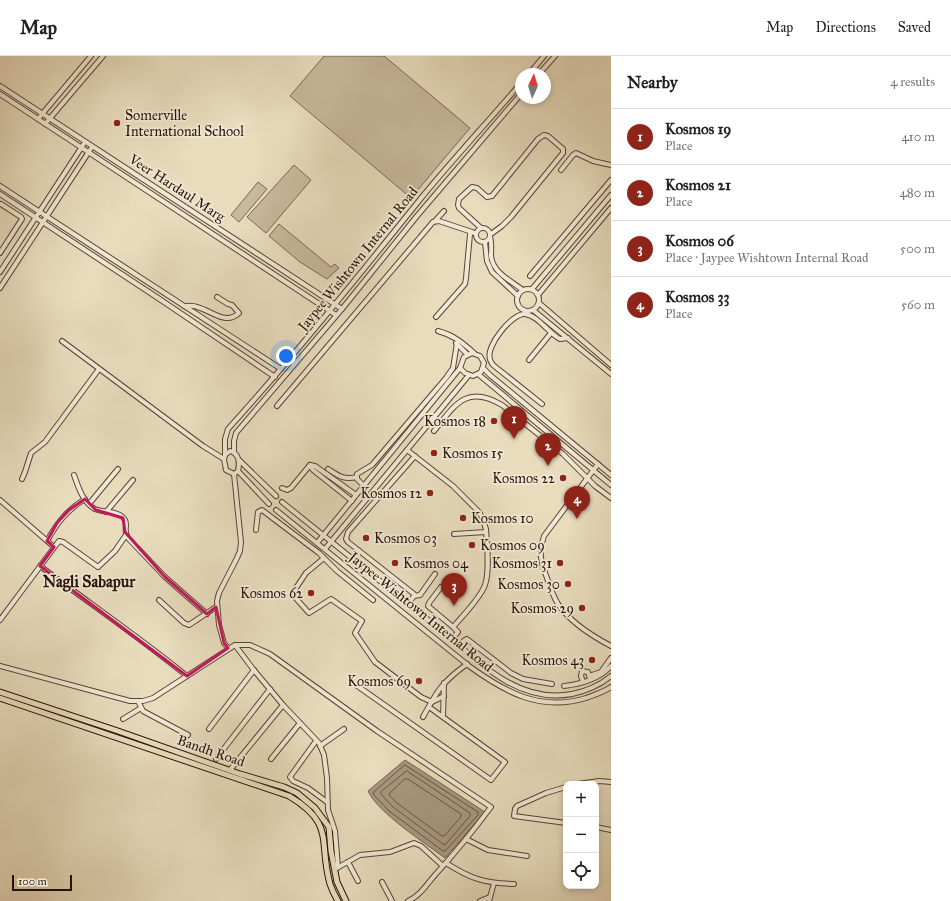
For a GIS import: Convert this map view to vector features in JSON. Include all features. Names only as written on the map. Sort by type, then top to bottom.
[{"type":"main road","name":"Bandh Road","points":[[0,692],[284,787],[297,793],[308,801],[329,827],[337,882],[346,901]]},
{"type":"main road","name":"Bandh Road","points":[[0,698],[289,796],[300,802],[316,818],[321,827],[324,836],[330,886],[338,901]]},
{"type":"main road","points":[[330,886],[337,882]]},
{"type":"street","points":[[38,119],[92,56],[99,61]]},
{"type":"street","points":[[45,124],[103,56]]},
{"type":"street","points":[[534,68],[544,56]]},
{"type":"street","points":[[544,68],[554,56]]},
{"type":"street","name":"Veer Hardaul Marg","points":[[0,86],[342,309]]},
{"type":"street","name":"Jaypee Wishtown Internal Road","points":[[224,457],[225,440],[228,429],[275,377],[418,202],[515,90]]},
{"type":"street","name":"Veer Hardaul Marg","points":[[0,94],[336,316]]},
{"type":"street","name":"Jaypee Wishtown Internal Road","points":[[234,452],[236,433],[342,309],[417,216],[515,101]]},
{"type":"street","points":[[518,296],[492,272],[487,261],[485,242],[490,236],[511,217],[563,153],[563,149],[548,136],[544,135],[538,139],[492,196],[487,197],[477,188],[472,187],[459,200],[459,208],[481,228],[488,229],[490,236],[491,256],[495,268],[523,290],[532,289],[611,195]]},
{"type":"street","points":[[0,272],[85,142]]},
{"type":"street","points":[[0,288],[92,147]]},
{"type":"street","points":[[561,170],[576,153],[593,161],[611,165]]},
{"type":"street","points":[[530,276],[611,180]]},
{"type":"street","points":[[0,186],[281,369]]},
{"type":"street","points":[[0,194],[275,377]]},
{"type":"street","points":[[0,253],[2,246],[22,219],[21,216],[0,204],[5,198]]},
{"type":"street","points":[[538,295],[611,208]]},
{"type":"street","points":[[277,406],[444,211]]},
{"type":"street","points":[[435,221],[474,233],[478,240],[485,242]]},
{"type":"street","points":[[436,317],[465,284],[474,233],[481,228]]},
{"type":"street","points":[[532,289],[538,295],[539,303],[611,365]]},
{"type":"street","points":[[523,290],[518,296],[517,301],[521,309],[529,311],[533,310],[611,374]]},
{"type":"street","points":[[183,306],[197,307],[223,318],[240,315],[232,305],[217,297]]},
{"type":"street","points":[[533,310],[539,303]]},
{"type":"street","points":[[542,404],[493,365],[489,359],[490,351],[495,338],[514,317],[524,314],[533,317],[560,339],[568,338]]},
{"type":"street","points":[[438,332],[449,334],[467,354]]},
{"type":"street","points":[[529,360],[551,333]]},
{"type":"street","points":[[456,341],[461,340],[474,353],[483,359],[483,368],[478,374],[469,375],[460,368]]},
{"type":"street","points":[[62,341],[203,446],[224,457]]},
{"type":"street","points":[[328,469],[348,479],[357,477],[357,474],[372,465],[451,372],[454,366],[456,341]]},
{"type":"street","points":[[318,543],[460,368],[462,361],[467,354],[474,353]]},
{"type":"street","points":[[483,368],[611,475]]},
{"type":"street","points":[[22,479],[31,453],[45,442],[98,369]]},
{"type":"street","points":[[478,374],[611,485]]},
{"type":"street","points":[[325,549],[469,375]]},
{"type":"street","points":[[434,431],[455,405],[465,398],[480,397],[494,400],[563,454],[594,486],[611,498]]},
{"type":"street","points":[[449,400],[455,405]]},
{"type":"street","points":[[407,450],[452,486],[479,512],[484,522],[486,532],[487,578],[485,586],[474,603],[453,627]]},
{"type":"street","points":[[224,457],[230,451],[234,452],[239,460],[276,496]]},
{"type":"street","points":[[414,596],[414,594],[346,539],[348,532],[415,456]]},
{"type":"street","points":[[224,457],[226,470],[234,474]]},
{"type":"street","points":[[234,474],[238,471],[239,460]]},
{"type":"street","points":[[598,464],[544,536],[541,545],[540,558],[558,604],[574,621],[595,637],[611,646]]},
{"type":"street","points":[[310,465],[315,466],[356,495]]},
{"type":"street","points":[[282,488],[287,490],[291,488],[310,465]]},
{"type":"street","points":[[310,465],[312,470],[352,501]]},
{"type":"street","points":[[581,472],[587,465]]},
{"type":"street","points":[[89,504],[118,469]]},
{"type":"street","points":[[238,471],[269,504]]},
{"type":"street","points":[[228,648],[224,643],[216,607],[219,593],[240,551],[241,542],[234,474]]},
{"type":"street","points":[[0,620],[59,541],[63,542],[98,567],[115,551],[126,535],[125,520],[116,514],[96,510],[89,504],[79,489],[74,475]]},
{"type":"street","points":[[357,477],[364,486]]},
{"type":"street","points":[[106,512],[133,480]]},
{"type":"street","points":[[0,500],[54,547]]},
{"type":"street","points":[[47,541],[62,517],[73,507],[85,500]]},
{"type":"street","name":"Jaypee Wishtown Internal Road","points":[[282,502],[475,659],[508,683],[538,694],[559,696],[592,688],[603,683],[611,676]]},
{"type":"street","points":[[256,530],[258,512],[262,510],[324,558],[337,571],[372,600]]},
{"type":"street","name":"Jaypee Wishtown Internal Road","points":[[276,510],[467,664],[486,678],[517,696],[549,702],[579,700],[599,693],[611,686]]},
{"type":"street","points":[[454,534],[486,532]]},
{"type":"street","points":[[126,535],[165,577],[207,614]]},
{"type":"street","points":[[324,558],[306,573],[292,594],[309,613],[331,599],[362,621],[355,633],[375,662],[421,697],[432,702]]},
{"type":"street","points":[[40,566],[154,649],[187,676]]},
{"type":"street","points":[[408,604],[414,596],[420,595],[435,574]]},
{"type":"street","points":[[441,587],[428,606],[458,632],[452,639]]},
{"type":"street","points":[[159,600],[186,624],[192,624],[216,607]]},
{"type":"street","points":[[459,645],[467,639],[511,673],[523,679],[552,684]]},
{"type":"street","points":[[235,645],[283,705],[320,746],[325,761],[328,813],[336,835],[336,868],[360,855],[390,852],[414,843],[445,864],[465,875],[494,883],[514,884]]},
{"type":"street","points":[[0,666],[130,701],[138,701],[153,698],[228,648],[235,645],[250,645],[270,654],[377,731],[491,807],[466,839],[417,896],[408,901]]},
{"type":"street","points":[[564,686],[583,682],[601,672],[611,658]]},
{"type":"street","points":[[423,717],[444,682],[452,674],[467,664]]},
{"type":"street","points":[[591,677],[602,675],[611,666]]},
{"type":"street","points":[[209,729],[254,670]]},
{"type":"street","points":[[583,682],[581,676],[582,671],[588,672],[591,677]]},
{"type":"street","points":[[443,717],[444,682]]},
{"type":"street","points":[[502,688],[508,683]]},
{"type":"street","points":[[356,685],[491,780],[505,762],[429,707]]},
{"type":"street","points":[[216,759],[270,689]]},
{"type":"street","points":[[432,702],[444,696]]},
{"type":"street","points":[[138,701],[141,708],[147,713],[188,735]]},
{"type":"street","points":[[230,770],[283,705]]},
{"type":"street","points":[[123,719],[141,708]]},
{"type":"street","points":[[271,759],[300,723]]},
{"type":"street","points":[[320,746],[344,729]]},
{"type":"street","points":[[316,741],[290,779],[308,788],[327,802]]},
{"type":"street","points":[[599,781],[611,782]]},
{"type":"street","points":[[563,788],[546,793],[517,806],[514,816],[563,823]]},
{"type":"street","points":[[599,828],[611,830]]},
{"type":"street","points":[[466,839],[488,850],[527,856]]},
{"type":"street","points":[[348,862],[358,881]]},
{"type":"street","points":[[382,882],[392,901]]},
{"type":"street","points":[[480,901],[490,899],[494,883]]},
{"type":"highlighted area","points":[[85,499],[96,510],[123,518],[125,532],[165,577],[207,614],[216,607],[224,643],[228,648],[187,676],[40,566],[54,547],[47,541],[57,523],[69,510]]},
{"type":"shaded area","points":[[324,56],[384,56],[470,128],[411,198],[290,96]]},
{"type":"shaded area","points":[[294,165],[311,180],[266,233],[247,217]]},
{"type":"shaded area","points":[[258,182],[267,189],[239,222],[231,215]]},
{"type":"shaded area","points":[[279,224],[331,267],[335,264],[339,268],[327,279],[300,262],[269,236]]},
{"type":"water","points":[[405,760],[485,812],[445,858],[391,818],[373,800],[368,791]]},
{"type":"tunnel","points":[[276,496],[282,502]]},
{"type":"place","name":"Somerville International School","points":[[117,123]]},
{"type":"place","name":"Kosmos 18","points":[[494,421]]},
{"type":"place","name":"Kosmos 19","points":[[514,439]]},
{"type":"place","name":"Kosmos 15","points":[[434,453]]},
{"type":"place","name":"Kosmos 21","points":[[548,466]]},
{"type":"place","name":"Kosmos 22","points":[[563,478]]},
{"type":"place","name":"Kosmos 12","points":[[430,493]]},
{"type":"place","name":"Kosmos 10","points":[[463,518]]},
{"type":"place","name":"Kosmos 33","points":[[577,519]]},
{"type":"place","name":"Kosmos 03","points":[[366,538]]},
{"type":"place","name":"Kosmos 09","points":[[472,545]]},
{"type":"place","name":"Kosmos 04","points":[[395,563]]},
{"type":"place","name":"Kosmos 31","points":[[560,563]]},
{"type":"place","name":"Kosmos 30","points":[[568,584]]},
{"type":"place","name":"Kosmos 62","points":[[311,593]]},
{"type":"place","name":"Kosmos 06","points":[[454,606]]},
{"type":"place","name":"Kosmos 29","points":[[582,608]]},
{"type":"place","name":"Kosmos 43","points":[[592,660]]},
{"type":"place","name":"Kosmos 69","points":[[419,681]]},
{"type":"district","name":"Nagli Sabapur","points":[[89,581]]}]
